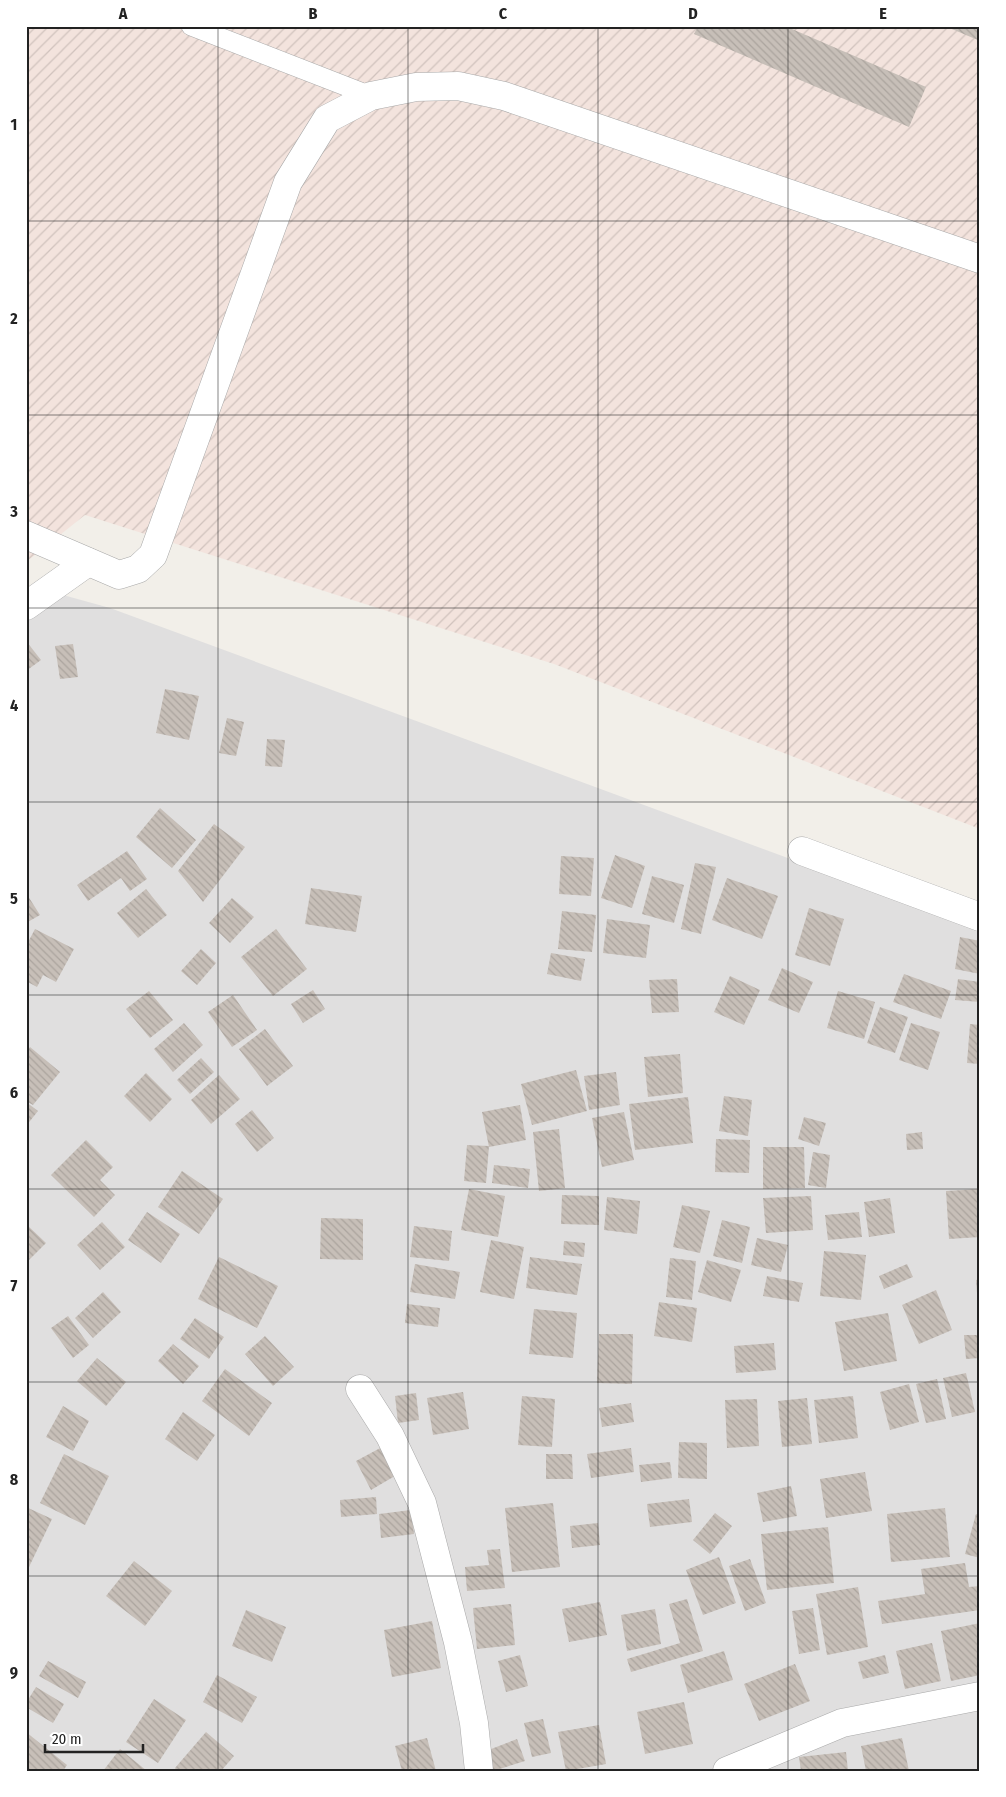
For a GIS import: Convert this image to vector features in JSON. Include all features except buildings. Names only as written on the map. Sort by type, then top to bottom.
[{"type":"street","points":[[26,536],[119,576],[138,569],[153,555],[288,182],[327,119],[371,96],[416,87],[458,86],[504,96],[980,259]]},
{"type":"street","points":[[26,606],[88,562]]},
{"type":"street","points":[[802,851],[980,917]]},
{"type":"street","points":[[360,1389],[390,1436],[422,1503],[458,1642],[474,1723],[478,1771]]},
{"type":"street","points":[[727,1771],[842,1724],[980,1696]]},
{"type":"lane","points":[[191,26],[371,96]]},
{"type":"shaded area","points":[[26,26],[980,26],[980,829],[554,664],[85,515],[26,562]]},
{"type":"shaded area","points":[[45,590],[110,608],[980,929],[980,1771],[26,1771],[26,604]]}]
